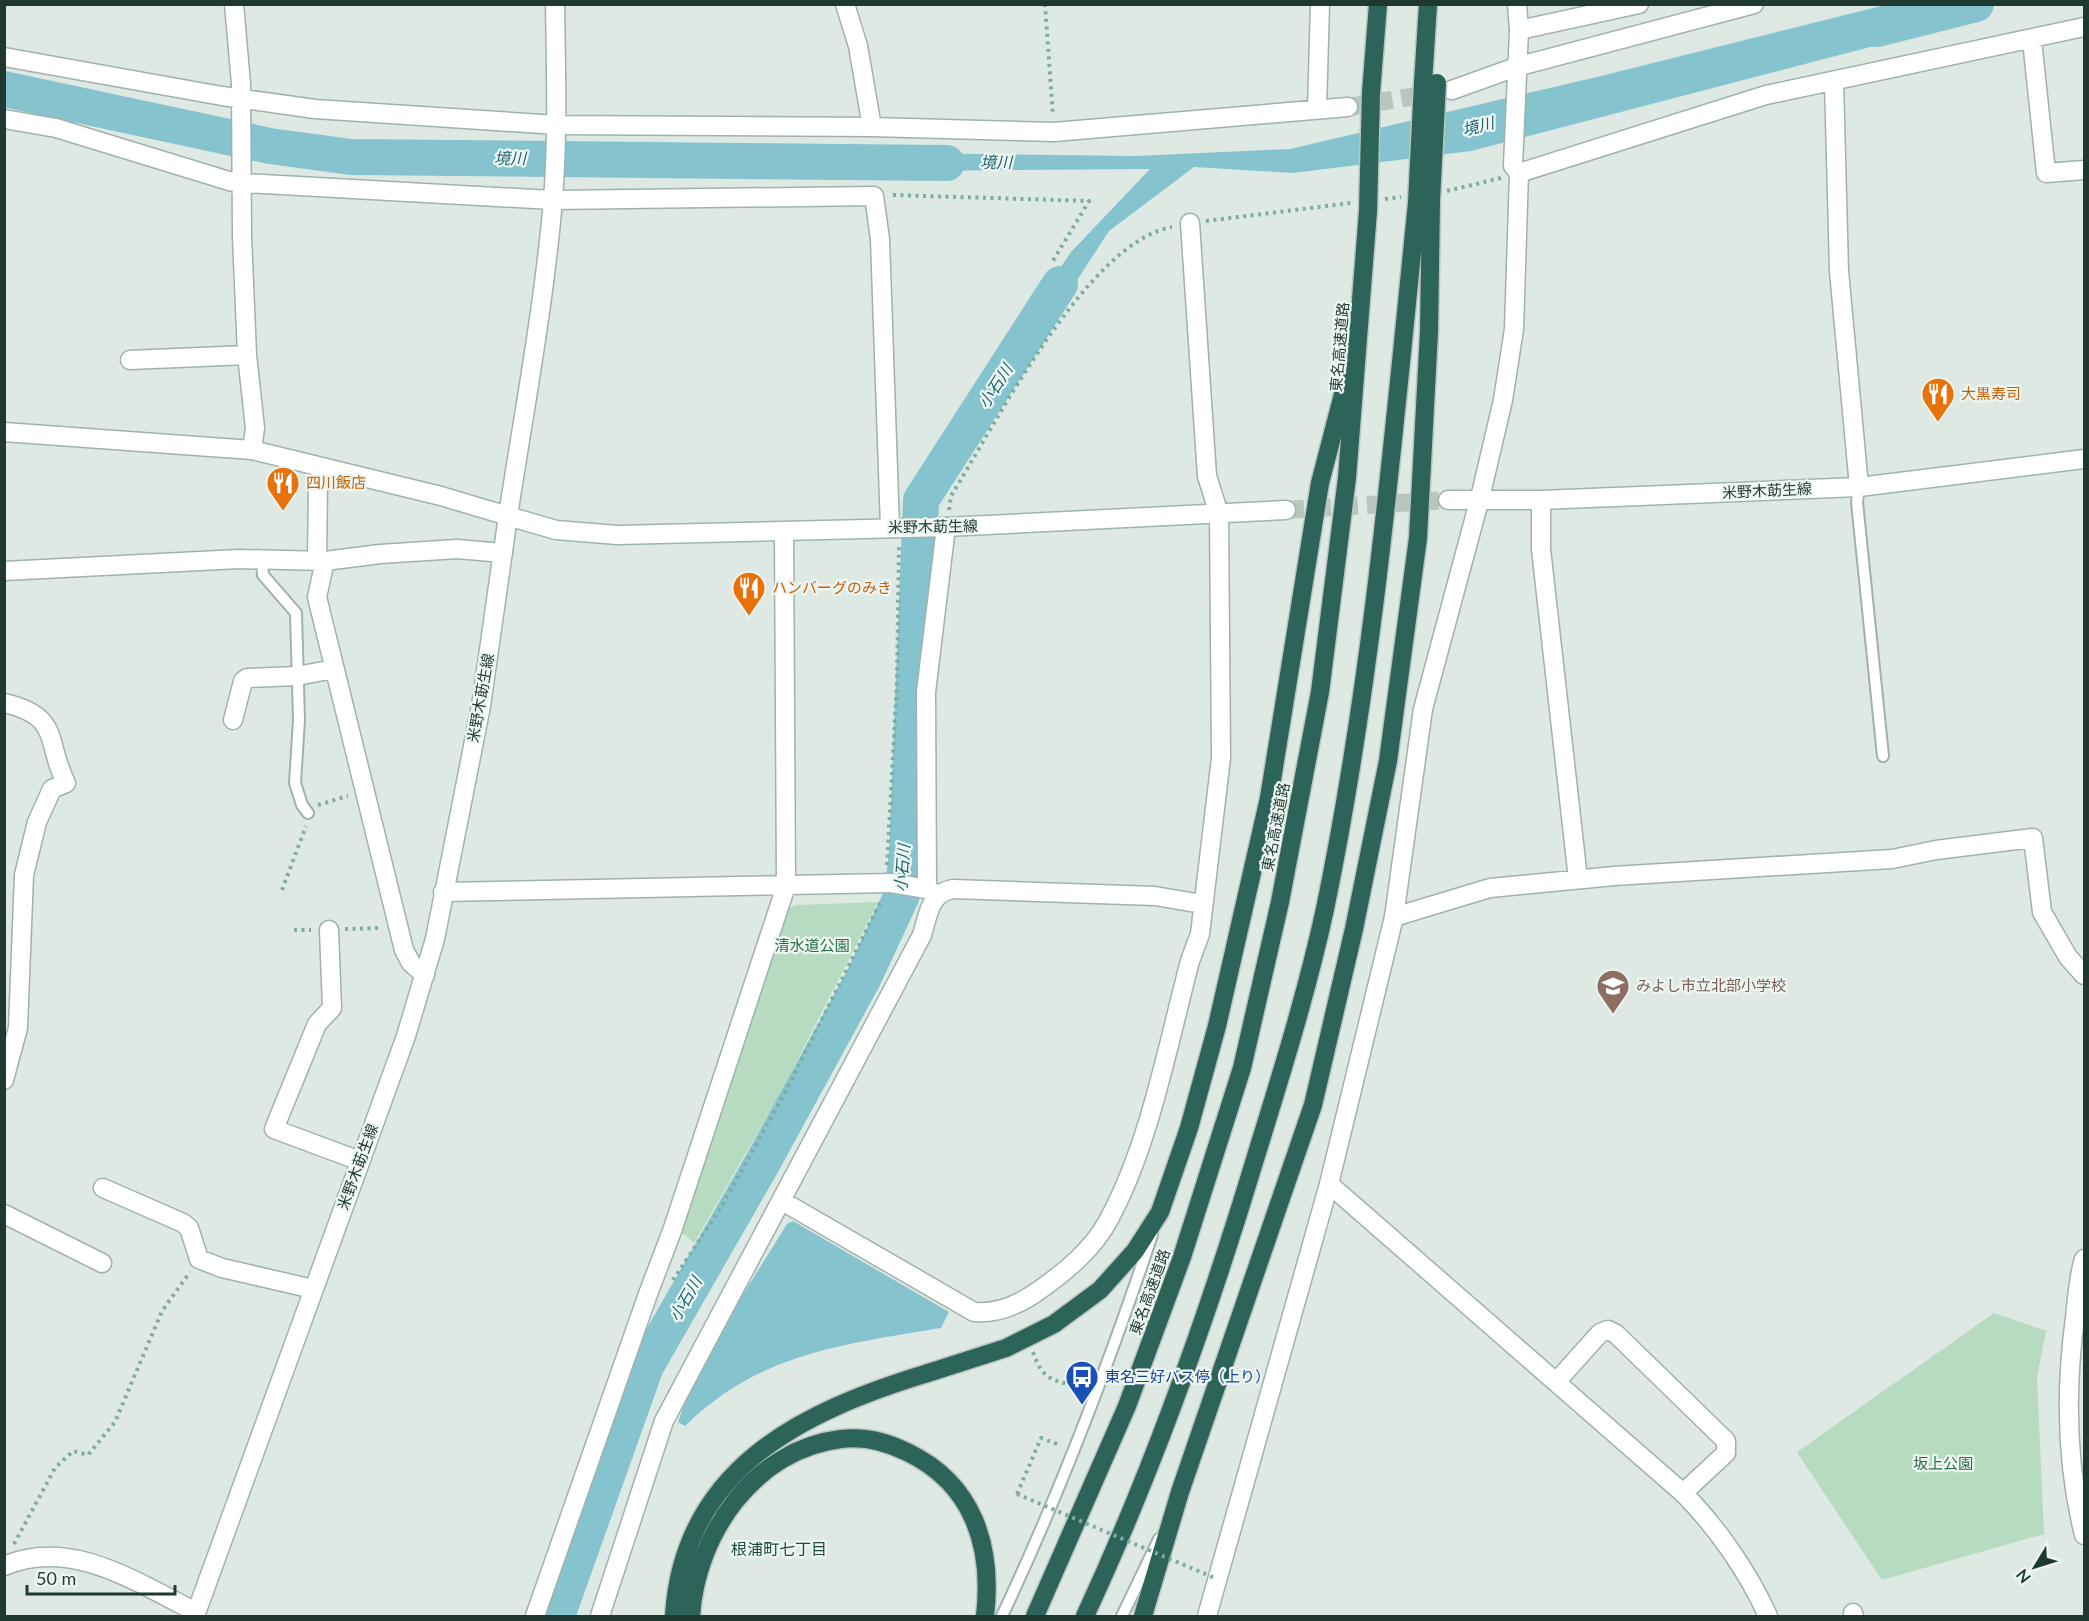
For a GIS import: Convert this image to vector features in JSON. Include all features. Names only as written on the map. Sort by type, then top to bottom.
[{"type":"highway","name":"東名高速道路","points":[[1035,1617],[1127,1406],[1182,1257],[1242,1068],[1280,902],[1320,692],[1347,478],[1368,212],[1371,93],[1378,4]]},
{"type":"highway","points":[[1085,1617],[1167,1420],[1226,1254],[1281,1075],[1324,911],[1360,709],[1424,202],[1437,85],[1428,5]]},
{"type":"highway","points":[[1143,1617],[1180,1492],[1313,1105],[1354,929],[1388,761],[1406,639],[1419,527],[1429,332],[1424,202]]},
{"type":"highway","points":[[674,1617],[677,1584],[693,1537],[714,1499],[744,1464],[776,1438],[828,1408],[1006,1348],[1054,1324],[1085,1303],[1118,1273],[1160,1212],[1189,1128],[1217,1026],[1269,798],[1320,483],[1360,328]]},
{"type":"highway","points":[[691,1617],[696,1583],[714,1533],[747,1486],[792,1453],[842,1438],[870,1440],[897,1447],[923,1460],[945,1476],[964,1499],[984,1546],[987,1569],[985,1617]]},
{"type":"street","points":[[234,4],[240,101],[247,355],[255,428],[252,450]]},
{"type":"street","points":[[4,432],[252,450],[441,496],[508,516],[533,358],[553,200],[557,125],[555,4]]},
{"type":"street","points":[[845,4],[858,46],[872,127]]},
{"type":"street","points":[[1317,110],[1320,4]]},
{"type":"street","points":[[1207,1617],[1329,1184],[1394,917],[1423,709],[1480,498],[1503,400],[1514,329],[1518,4]]},
{"type":"street","points":[[1519,30],[1639,4]]},
{"type":"street","points":[[1437,85],[1516,67],[1754,4]]},
{"type":"street","points":[[1516,169],[1766,95],[2085,27]]},
{"type":"street","points":[[2032,40],[2046,173],[2085,170]]},
{"type":"street","points":[[4,57],[240,101],[315,109],[557,125],[872,127],[1054,132],[1348,107]]},
{"type":"street","points":[[1834,82],[1839,271],[1859,487]]},
{"type":"street","points":[[4,119],[56,128],[229,181],[242,179],[553,200],[874,196],[880,238],[894,528]]},
{"type":"street","points":[[782,1201],[974,1312],[990,1314],[1017,1303],[1044,1287],[1079,1257],[1107,1223],[1130,1176],[1190,961],[1200,934],[1221,758],[1219,514],[1207,476],[1190,223]]},
{"type":"street","points":[[130,360],[247,355]]},
{"type":"street","name":"米野木莇生線","points":[[1448,500],[1480,498],[1541,500],[1859,487],[2085,459]]},
{"type":"street","points":[[324,468],[318,483],[321,561],[317,597],[363,792],[404,951],[411,963],[425,975]]},
{"type":"street","points":[[1541,500],[1540,549],[1578,879]]},
{"type":"street","name":"米野木莇生線","points":[[195,1614],[360,1161],[425,975],[481,706],[508,516],[556,530],[617,535],[945,527],[1286,510]]},
{"type":"street","points":[[600,1617],[664,1421],[922,935],[932,902],[927,890],[926,692],[945,527]]},
{"type":"street","points":[[535,1617],[672,1231],[786,886],[784,532]]},
{"type":"street","points":[[4,571],[262,559],[321,561],[457,549],[503,553]]},
{"type":"street","points":[[233,720],[243,681],[247,678],[297,676],[334,669]]},
{"type":"street","points":[[4,703],[24,708],[37,715],[52,736],[60,771],[66,783],[52,789],[38,822],[24,875],[19,1019],[4,1080]]},
{"type":"street","points":[[1394,917],[1490,888],[1578,879],[1892,859],[1936,850],[2033,838],[2042,912],[2068,957],[2085,975]]},
{"type":"street","points":[[443,892],[887,883],[927,890],[1155,896],[1202,904]]},
{"type":"street","points":[[329,930],[332,1008],[317,1024],[273,1129],[360,1161]]},
{"type":"street","points":[[1329,1184],[1683,1493],[1702,1512],[1727,1548],[1768,1617]]},
{"type":"street","points":[[103,1188],[183,1222],[189,1228],[200,1259],[222,1268],[313,1289]]},
{"type":"street","points":[[4,1214],[102,1263]]},
{"type":"street","points":[[2085,1259],[2067,1374],[2069,1441],[2076,1503],[2085,1535]]},
{"type":"street","points":[[1557,1381],[1600,1333],[1608,1330],[1616,1334],[1726,1441],[1726,1453],[1683,1493]]},
{"type":"street","points":[[9,1558],[46,1556],[78,1558],[118,1573],[195,1614]]},
{"type":"lane","points":[[1859,487],[1857,502],[1883,756]]},
{"type":"lane","points":[[262,559],[262,575],[296,613],[298,720],[295,783],[302,805],[308,813]]},
{"type":"lane","points":[[1002,1617],[1089,1408],[1133,1294],[1160,1212]]},
{"type":"lane","points":[[1122,1617],[1180,1492]]},
{"type":"path","points":[[1045,4],[1054,132]]},
{"type":"path","points":[[874,196],[909,194],[1089,201],[1051,264]]},
{"type":"path","points":[[648,1294],[677,1278],[720,1209],[784,1095],[880,903],[887,883],[900,558],[894,528]]},
{"type":"path","points":[[282,890],[303,837],[308,813],[318,804],[363,792]]},
{"type":"path","points":[[9,1558],[55,1468],[73,1451],[88,1455],[115,1422],[162,1311],[200,1259]]},
{"type":"path","points":[[1031,1346],[1038,1368],[1048,1379],[1080,1391]]},
{"type":"path","points":[[1060,1445],[1041,1438],[1017,1494],[1217,1579]]},
{"type":"green space","name":"清水道公園","points":[[878,902],[780,1094],[694,1243],[680,1231],[783,911],[796,905]]},
{"type":"green space","name":"坂上公園","points":[[1994,1313],[2046,1331],[2037,1377],[2044,1534],[1882,1580],[1797,1452]]},
{"type":"water","points":[[1885,5],[1920,5],[1932,31],[1471,151],[1293,173],[1194,167],[1109,231],[1044,331],[1024,322],[1071,252],[1150,169],[897,171],[897,153],[1135,156],[1290,149],[1601,76]]},
{"type":"water","points":[[793,1221],[949,1312],[941,1328],[837,1347],[773,1367],[743,1382],[714,1401],[685,1426],[678,1422],[713,1345],[787,1224]]},
{"type":"waterway","name":"境川","points":[[1877,29],[1976,4]]},
{"type":"waterway","name":"境川","points":[[4,89],[270,146],[351,157],[947,163]]},
{"type":"waterway","name":"小石川","points":[[557,1616],[646,1366],[763,1162],[864,977],[902,895],[907,852],[921,500],[1060,284]]},
{"type":"tunnel","points":[[1348,107],[1435,93]]},
{"type":"tunnel","points":[[1286,510],[1448,500]]},
{"type":"place","name":"大黒寿司","points":[[1938,423]]},
{"type":"place","name":"四川飯店","points":[[283,512]]},
{"type":"place","name":"ハンバーグのみき","points":[[749,617]]},
{"type":"place","name":"みよし市立北部小学校","points":[[1613,1015]]},
{"type":"place","name":"東名三好バス停（上り）","points":[[1082,1406]]},
{"type":"district","name":"根浦町七丁目","points":[[779,1549]]}]
